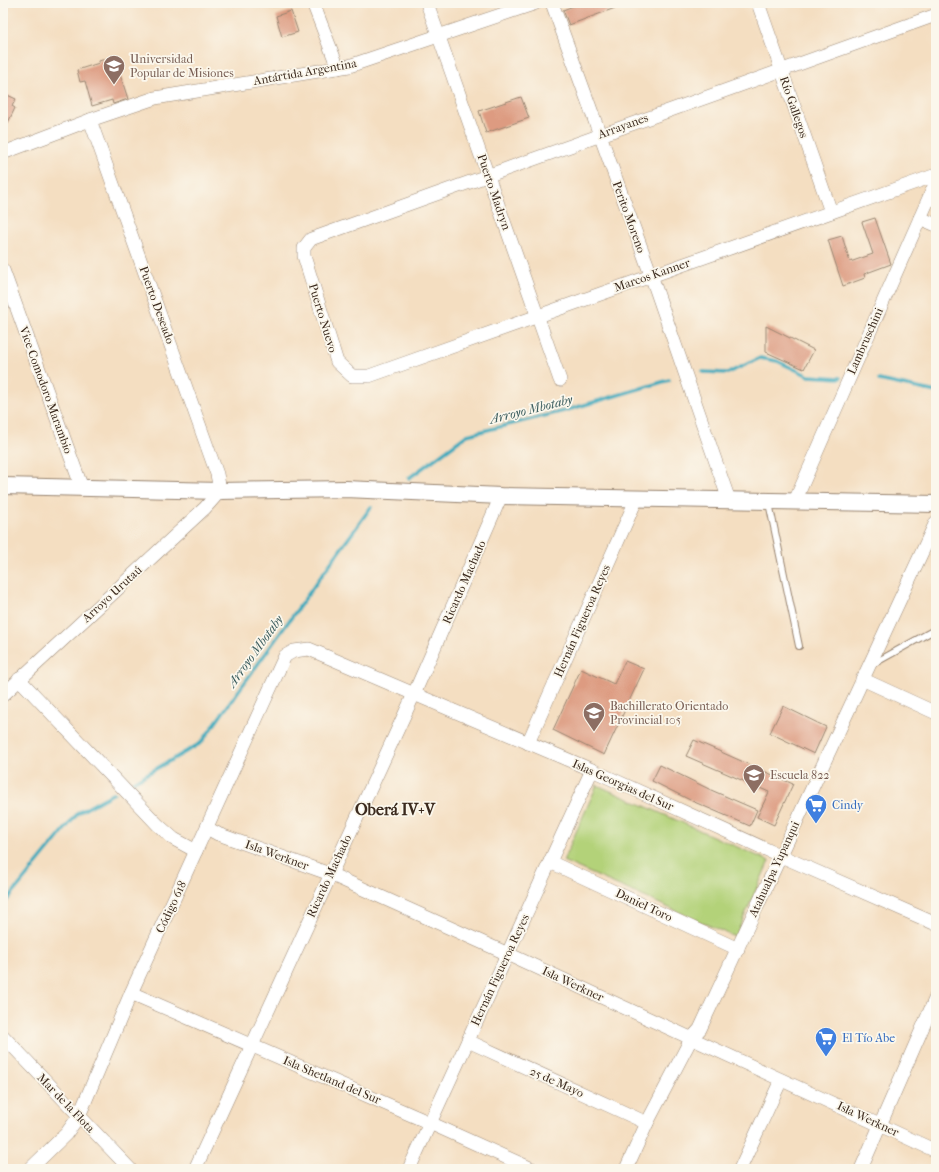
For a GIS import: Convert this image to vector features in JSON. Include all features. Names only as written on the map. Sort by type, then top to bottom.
[{"type":"street","points":[[313,3],[338,68]]},
{"type":"street","name":"Puerto Madryn","points":[[427,3],[560,380]]},
{"type":"street","name":"Antártida Argentina","points":[[3,153],[90,120],[155,98],[349,66],[536,3]]},
{"type":"street","name":"Perito Moreno","points":[[552,3],[651,275],[729,500]]},
{"type":"street","name":"Río Gallegos","points":[[758,3],[831,212]]},
{"type":"street","name":"Arrayanes","points":[[311,239],[936,15]]},
{"type":"street","name":"Puerto Deseado","points":[[90,120],[217,474],[220,492]]},
{"type":"street","name":"Marcos Kanner","points":[[369,376],[537,315],[936,175]]},
{"type":"street","name":"Lambruschini","points":[[795,501],[936,182]]},
{"type":"street","points":[[920,218],[936,225]]},
{"type":"street","name":"Puerto Nuevo","points":[[311,239],[304,248],[304,256],[337,362],[352,376],[369,376]]},
{"type":"street","name":"Vice Comodoro Marambio","points":[[3,270],[82,488]]},
{"type":"street","points":[[3,486],[220,492],[346,489],[502,496],[936,504]]},
{"type":"street","name":"Arroyo Urutaú","points":[[3,695],[205,508],[220,492]]},
{"type":"street","name":"Ricardo Machado","points":[[195,1169],[414,694],[502,496]]},
{"type":"street","name":"Hernán Figueroa Reyes","points":[[528,743],[637,498]]},
{"type":"street","name":"Atahualpa Yupanqui","points":[[626,1169],[647,1123],[691,1039],[700,1029],[936,522]]},
{"type":"street","name":"Islas Georgias del Sur","points":[[308,649],[592,770],[781,856],[936,924]]},
{"type":"street","name":"Código 618","points":[[30,1169],[66,1134],[79,1116],[131,993],[285,656],[294,650],[308,649]]},
{"type":"street","points":[[19,679],[158,826],[174,839],[196,850]]},
{"type":"street","points":[[862,679],[936,713]]},
{"type":"street","name":"Hernán Figueroa Reyes","points":[[409,1169],[592,770]]},
{"type":"street","name":"Isla Werkner","points":[[207,828],[218,834],[330,874],[508,954],[936,1151]]},
{"type":"street","name":"Daniel Toro","points":[[550,862],[738,949]]},
{"type":"street","name":"Isla Shetland del Sur","points":[[131,993],[532,1169]]},
{"type":"street","points":[[861,1169],[936,997]]},
{"type":"street","name":"Mar de la Flota","points":[[3,1036],[130,1169]]},
{"type":"street","name":"25 de Mayo","points":[[468,1041],[647,1123]]},
{"type":"street","points":[[740,1169],[781,1080]]},
{"type":"lane","points":[[768,501],[799,646]]},
{"type":"lane","points":[[868,666],[936,629]]},
{"type":"green space","points":[[597,785],[769,861],[735,937],[563,861]]},
{"type":"building","points":[[581,3],[626,4],[569,25],[563,10]]},
{"type":"building","points":[[291,11],[298,32],[282,37],[276,16]]},
{"type":"building","points":[[114,56],[128,99],[113,104],[112,100],[92,106],[85,81],[80,82],[77,70],[99,63],[99,61]]},
{"type":"building","points":[[3,93],[16,99],[12,106],[15,108],[3,133]]},
{"type":"building","points":[[521,97],[529,118],[486,133],[479,111]]},
{"type":"building","points":[[875,218],[891,264],[864,274],[865,278],[843,286],[828,240],[842,236],[850,262],[873,254],[862,222]]},
{"type":"building","points":[[766,326],[814,350],[804,369],[766,352]]},
{"type":"building","points":[[625,661],[644,669],[604,755],[553,730],[581,669],[614,684]]},
{"type":"building","points":[[783,706],[826,727],[814,754],[770,733]]},
{"type":"building","points":[[694,740],[793,784],[774,825],[757,817],[769,792],[686,756]]},
{"type":"building","points":[[660,765],[711,790],[757,810],[750,826],[692,801],[652,781]]},
{"type":"waterway","name":"Arroyo Mbotaby","points":[[703,372],[728,373],[760,358],[777,361],[809,376],[840,378]]},
{"type":"waterway","name":"Arroyo Mbotaby","points":[[409,478],[467,435],[564,411],[669,380]]},
{"type":"waterway","name":"Arroyo Mbotaby","points":[[879,380],[936,392]]},
{"type":"waterway","name":"Arroyo Mbotaby","points":[[133,782],[201,743],[371,507]]},
{"type":"waterway","name":"Arroyo Mbotaby","points":[[3,905],[78,813],[114,793]]},
{"type":"place","name":"Universidad Popular de Misiones","points":[[114,86]]},
{"type":"place","name":"Bachillerato Orientado Provincial 105","points":[[594,732]]},
{"type":"place","name":"Escuela 822","points":[[754,794]]},
{"type":"place","name":"Cindy","points":[[816,824]]},
{"type":"place","name":"El Tío Abe","points":[[826,1058]]},
{"type":"district","name":"Oberá IV+V","points":[[395,809]]}]
